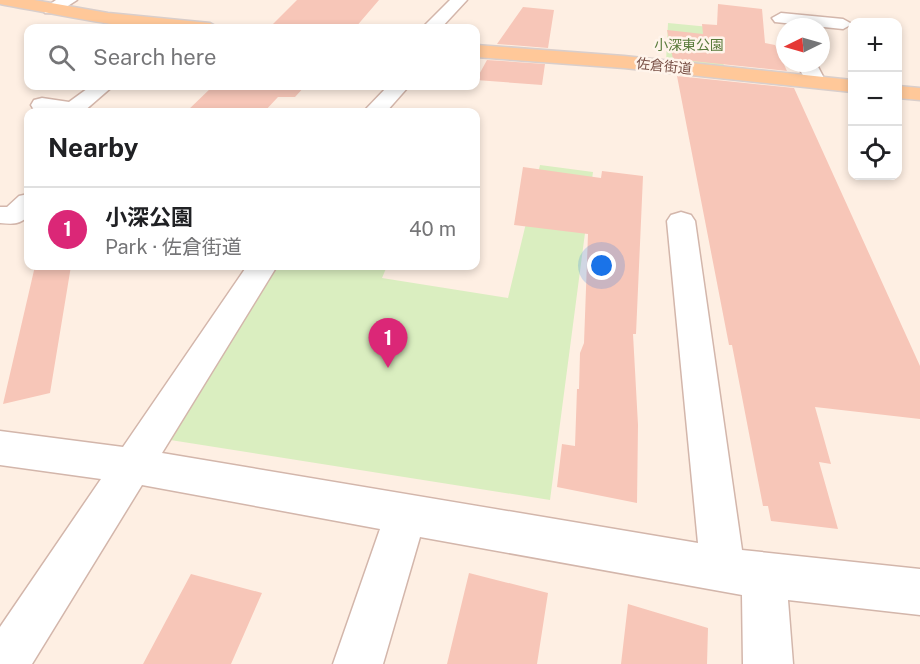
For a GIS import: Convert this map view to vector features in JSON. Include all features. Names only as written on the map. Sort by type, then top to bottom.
[{"type":"main road","points":[[5,0],[154,24]]},
{"type":"main road","name":"佐倉街道","points":[[480,51],[848,86]]},
{"type":"main road","points":[[902,92],[920,94]]},
{"type":"street","points":[[51,9],[69,0]]},
{"type":"street","points":[[435,24],[459,0]]},
{"type":"street","points":[[769,0],[778,5],[782,18]]},
{"type":"street","points":[[830,22],[842,22]]},
{"type":"street","points":[[811,72],[816,82]]},
{"type":"street","points":[[75,108],[98,90]]},
{"type":"street","points":[[378,108],[395,90]]},
{"type":"street","points":[[42,105],[66,108]]},
{"type":"street","points":[[0,215],[13,216],[24,206]]},
{"type":"street","points":[[681,221],[744,572],[768,664]]},
{"type":"street","points":[[4,664],[259,270]]},
{"type":"street","points":[[0,448],[133,466],[744,572],[920,592]]},
{"type":"street","points":[[358,664],[406,514]]},
{"type":"green space","name":"小深東公園","points":[[668,23],[720,28],[724,68],[666,62]]},
{"type":"green space","points":[[540,165],[593,172],[550,500],[164,439],[273,270],[385,270],[382,278],[508,298]]},
{"type":"building","points":[[297,0],[379,0],[358,24],[273,24]]},
{"type":"building","points":[[718,4],[762,9],[765,43],[776,47],[776,70],[673,59],[667,30],[703,34],[702,24],[717,25]]},
{"type":"building","points":[[523,7],[554,10],[548,48],[497,44]]},
{"type":"building","points":[[487,60],[545,64],[542,85],[480,80],[480,73]]},
{"type":"building","points":[[677,76],[794,88],[920,366],[920,419],[815,407],[831,464],[819,462],[838,529],[771,521],[768,506],[763,506]]},
{"type":"building","points":[[209,90],[301,90],[295,97],[278,97],[268,108],[190,108]]},
{"type":"building","points":[[523,167],[601,178],[602,171],[643,176],[636,334],[633,334],[638,425],[637,503],[557,487],[562,444],[575,446],[580,353],[584,343],[588,234],[514,225]]},
{"type":"building","points":[[34,270],[70,270],[50,393],[3,404]]},
{"type":"building","points":[[469,573],[548,593],[537,664],[447,664]]},
{"type":"building","points":[[191,574],[262,593],[231,664],[143,664]]},
{"type":"building","points":[[628,604],[708,628],[707,664],[621,664]]},
{"type":"place","name":"小深公園","points":[[388,368]]}]
